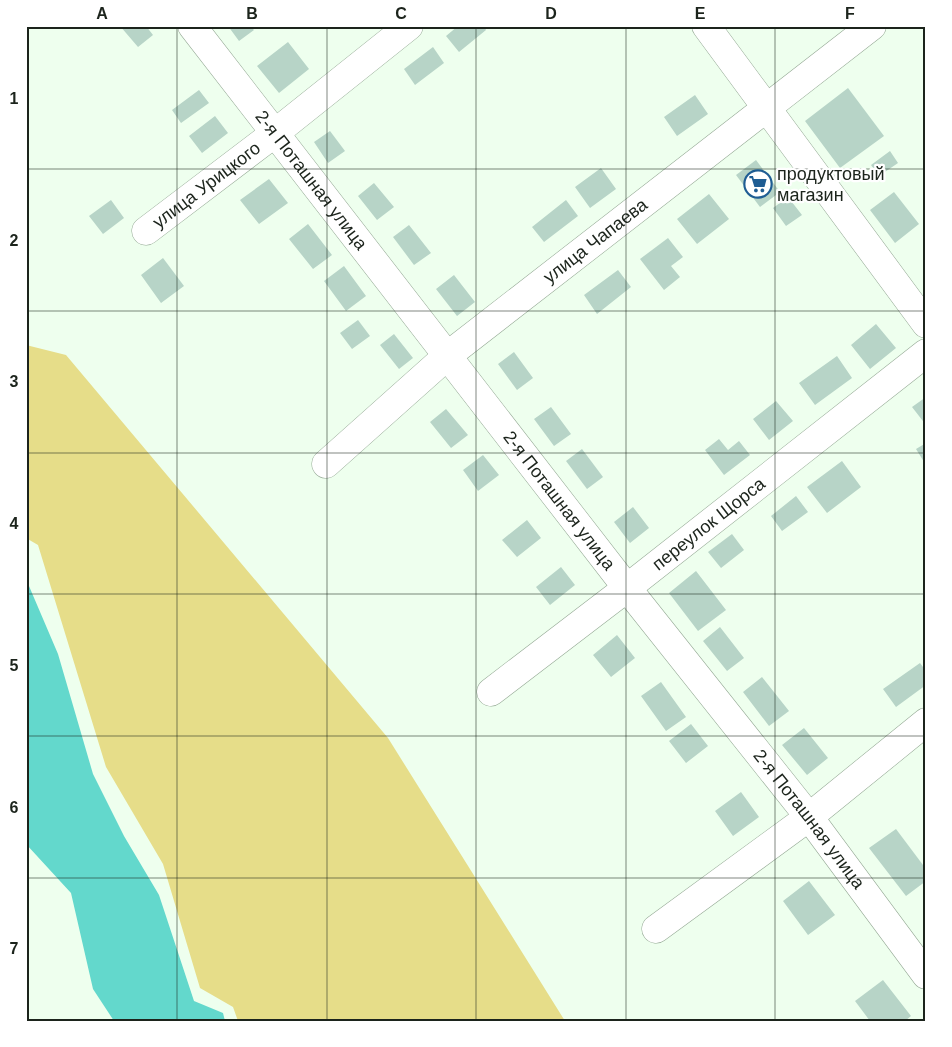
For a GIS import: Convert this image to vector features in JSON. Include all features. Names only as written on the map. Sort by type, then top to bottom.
[{"type":"street","name":"2-я Поташная улица","points":[[192,26],[627,588],[809,817],[926,975]]},
{"type":"street","name":"улица Урицкого","points":[[146,231],[409,26]]},
{"type":"street","points":[[706,26],[926,324]]},
{"type":"street","name":"улица Чапаева","points":[[326,464],[447,356],[872,26]]},
{"type":"street","name":"переулок Щорса","points":[[491,692],[627,588],[926,353]]},
{"type":"street","points":[[656,929],[809,817],[926,722]]},
{"type":"shaded area","points":[[26,345],[66,355],[388,738],[565,1021],[238,1021],[233,1007],[200,988],[163,864],[106,767],[38,545],[26,538]]},
{"type":"water","points":[[26,579],[58,654],[93,774],[124,836],[159,895],[194,1001],[223,1013],[225,1021],[114,1021],[93,989],[71,893],[26,844]]},
{"type":"building","points":[[120,26],[146,26],[153,35],[138,47]]},
{"type":"building","points":[[228,26],[250,26],[254,30],[239,41]]},
{"type":"building","points":[[458,26],[484,26],[486,30],[459,52],[446,36]]},
{"type":"building","points":[[288,42],[309,69],[279,93],[257,66]]},
{"type":"building","points":[[433,47],[444,63],[415,85],[404,69]]},
{"type":"building","points":[[848,88],[884,136],[840,168],[805,121]]},
{"type":"building","points":[[199,90],[209,103],[181,123],[172,110]]},
{"type":"building","points":[[695,95],[708,114],[677,136],[664,117]]},
{"type":"building","points":[[215,116],[228,133],[202,153],[189,136]]},
{"type":"building","points":[[330,131],[345,151],[328,163],[314,142]]},
{"type":"building","points":[[890,151],[898,163],[879,176],[871,165]]},
{"type":"building","name":"продуктовый магазин","points":[[756,160],[780,192],[760,207],[736,175]]},
{"type":"building","points":[[601,168],[616,189],[590,208],[575,187]]},
{"type":"building","points":[[269,179],[288,203],[259,224],[240,200]]},
{"type":"building","points":[[374,183],[394,207],[377,220],[358,196]]},
{"type":"building","points":[[894,192],[919,224],[895,243],[870,210]]},
{"type":"building","points":[[709,194],[729,219],[697,244],[677,219]]},
{"type":"building","points":[[788,197],[802,215],[786,226],[773,208]]},
{"type":"building","points":[[111,200],[124,218],[103,234],[89,216]]},
{"type":"building","points":[[566,200],[578,216],[544,242],[532,227]]},
{"type":"building","points":[[308,224],[332,255],[313,269],[289,239]]},
{"type":"building","points":[[409,225],[431,253],[414,265],[393,237]]},
{"type":"building","points":[[668,238],[683,257],[671,266],[680,277],[664,290],[640,259]]},
{"type":"building","points":[[163,258],[184,286],[161,303],[141,275]]},
{"type":"building","points":[[344,266],[366,296],[346,311],[324,281]]},
{"type":"building","points":[[618,270],[631,287],[597,314],[584,295]]},
{"type":"building","points":[[454,275],[475,302],[457,316],[436,289]]},
{"type":"building","points":[[358,320],[370,336],[352,349],[340,333]]},
{"type":"building","points":[[876,324],[896,348],[870,369],[851,345]]},
{"type":"building","points":[[394,334],[413,358],[399,369],[380,345]]},
{"type":"building","points":[[514,352],[533,378],[517,390],[498,364]]},
{"type":"building","points":[[837,356],[852,378],[815,405],[799,383]]},
{"type":"building","points":[[926,397],[926,425],[912,407]]},
{"type":"building","points":[[776,401],[793,421],[769,440],[753,419]]},
{"type":"building","points":[[551,407],[571,434],[554,446],[534,419]]},
{"type":"building","points":[[446,409],[468,435],[451,448],[430,422]]},
{"type":"building","points":[[719,439],[728,450],[739,441],[750,455],[724,475],[705,450]]},
{"type":"building","points":[[926,443],[926,465],[916,449]]},
{"type":"building","points":[[582,449],[603,477],[587,489],[566,461]]},
{"type":"building","points":[[483,455],[499,475],[478,491],[463,470]]},
{"type":"building","points":[[842,461],[861,487],[827,513],[807,487]]},
{"type":"building","points":[[796,496],[808,512],[782,531],[771,516]]},
{"type":"building","points":[[633,507],[649,528],[630,543],[614,522]]},
{"type":"building","points":[[527,520],[541,538],[517,557],[502,540]]},
{"type":"building","points":[[732,534],[744,550],[721,568],[708,552]]},
{"type":"building","points":[[561,567],[575,585],[550,605],[536,587]]},
{"type":"building","points":[[696,571],[726,610],[698,631],[669,593]]},
{"type":"building","points":[[720,627],[744,658],[727,671],[703,641]]},
{"type":"building","points":[[617,635],[635,658],[611,677],[593,655]]},
{"type":"building","points":[[920,663],[926,671],[926,685],[896,707],[883,689]]},
{"type":"building","points":[[762,677],[789,711],[769,726],[743,692]]},
{"type":"building","points":[[661,682],[686,717],[666,731],[641,696]]},
{"type":"building","points":[[691,724],[708,746],[686,763],[669,741]]},
{"type":"building","points":[[804,728],[828,758],[807,775],[782,745]]},
{"type":"building","points":[[741,792],[759,817],[733,836],[715,811]]},
{"type":"building","points":[[896,829],[926,869],[926,881],[906,896],[869,848]]},
{"type":"building","points":[[809,881],[835,915],[808,935],[783,901]]},
{"type":"building","points":[[883,980],[911,1016],[905,1021],[870,1021],[855,1001]]},
{"type":"place","name":"продуктовый магазин","points":[[758,184]]}]
